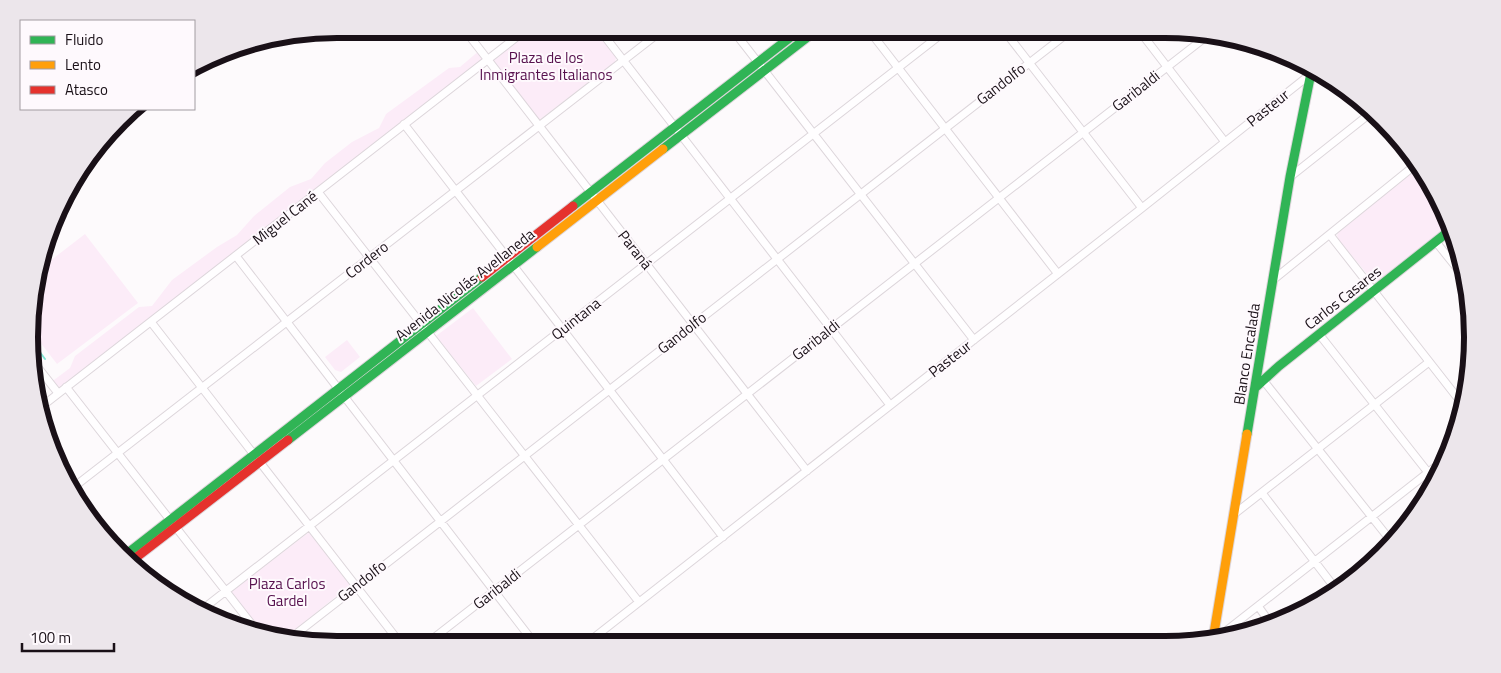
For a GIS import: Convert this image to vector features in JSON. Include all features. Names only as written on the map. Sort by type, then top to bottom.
[{"type":"main road","name":"Avenida Nicolás Avellaneda","points":[[594,197],[675,127],[790,38]]},
{"type":"main road","name":"Avenida Nicolás Avellaneda","points":[[130,552],[173,523],[510,261],[594,197],[681,135],[806,38]]},
{"type":"main road","name":"Blanco Encalada","points":[[1214,631],[1290,177],[1310,76]]},
{"type":"main road","name":"Carlos Casares","points":[[1256,387],[1279,366],[1446,234]]},
{"type":"main road","name":"Avenida Nicolás Avellaneda","points":[[135,557],[173,523]]},
{"type":"street","name":"Paraná","points":[[471,38],[807,471]]},
{"type":"street","name":"Miguel Cané","points":[[45,403],[515,38]]},
{"type":"street","points":[[606,38],[890,406]]},
{"type":"street","name":"Cordero","points":[[77,485],[652,38]]},
{"type":"street","points":[[739,38],[974,340]]},
{"type":"street","points":[[875,38],[1058,274]]},
{"type":"street","name":"Quintana","points":[[206,606],[936,38]]},
{"type":"street","points":[[1011,38],[1142,208]]},
{"type":"street","name":"Gandolfo","points":[[297,633],[1061,38]]},
{"type":"street","points":[[1145,38],[1225,142]]},
{"type":"street","name":"Garibaldi","points":[[436,636],[1203,40]]},
{"type":"street","name":"Pasteur","points":[[597,636],[1309,75]]},
{"type":"street","points":[[1290,177],[1367,116]]},
{"type":"street","points":[[404,124],[723,537]]},
{"type":"street","points":[[1273,280],[1412,168]]},
{"type":"street","points":[[318,192],[640,602]]},
{"type":"street","points":[[1330,235],[1457,398]]},
{"type":"street","points":[[1436,242],[1455,265]]},
{"type":"street","points":[[236,256],[529,636]]},
{"type":"street","points":[[151,322],[395,636]]},
{"type":"street","points":[[1319,334],[1430,474]]},
{"type":"street","points":[[1233,515],[1429,362]]},
{"type":"street","points":[[39,369],[58,393]]},
{"type":"street","points":[[1263,380],[1387,536]]},
{"type":"street","points":[[66,387],[251,623]]},
{"type":"street","points":[[1229,628],[1434,468]]},
{"type":"street","points":[[1262,493],[1333,584]]},
{"type":"street","points":[[1258,606],[1267,618]]},
{"type":"green space","name":"Plaza de los Inmigrantes Italianos","points":[[519,38],[601,38],[616,58],[615,62],[539,120],[493,61],[497,55]]},
{"type":"green space","points":[[480,50],[487,60],[58,393],[50,383],[70,368],[75,356],[139,307],[152,306],[172,280],[217,247],[237,235],[254,216],[290,187],[311,179],[325,163],[352,142],[379,128],[386,114],[449,68],[460,67]]},
{"type":"green space","points":[[1414,171],[1433,204],[1444,230],[1381,280],[1373,281],[1338,239],[1337,235]]},
{"type":"green space","points":[[85,234],[138,303],[57,364],[38,339],[40,297],[47,263]]},
{"type":"green space","points":[[473,308],[512,359],[476,386],[436,336]]},
{"type":"green space","points":[[347,340],[360,357],[341,372],[335,370],[325,357]]},
{"type":"green space","name":"Plaza Carlos Gardel","points":[[308,533],[312,534],[349,583],[349,586],[292,632],[257,624],[232,591]]},
{"type":"waterway","points":[[38,350],[45,359]]},
{"type":"traffic: fast","points":[[573,206],[789,38]]},
{"type":"traffic: fast","points":[[663,149],[806,38]]},
{"type":"traffic: fast","points":[[1247,434],[1290,177],[1310,76]]},
{"type":"traffic: fast","points":[[1256,387],[1279,366],[1446,234]]},
{"type":"traffic: fast","points":[[288,440],[537,247]]},
{"type":"traffic: fast","points":[[129,552],[482,277]]},
{"type":"traffic: slow","points":[[537,247],[663,149]]},
{"type":"traffic: slow","points":[[1214,631],[1247,434]]},
{"type":"traffic: jam","points":[[482,277],[573,206]]},
{"type":"traffic: jam","points":[[136,558],[288,440]]}]
